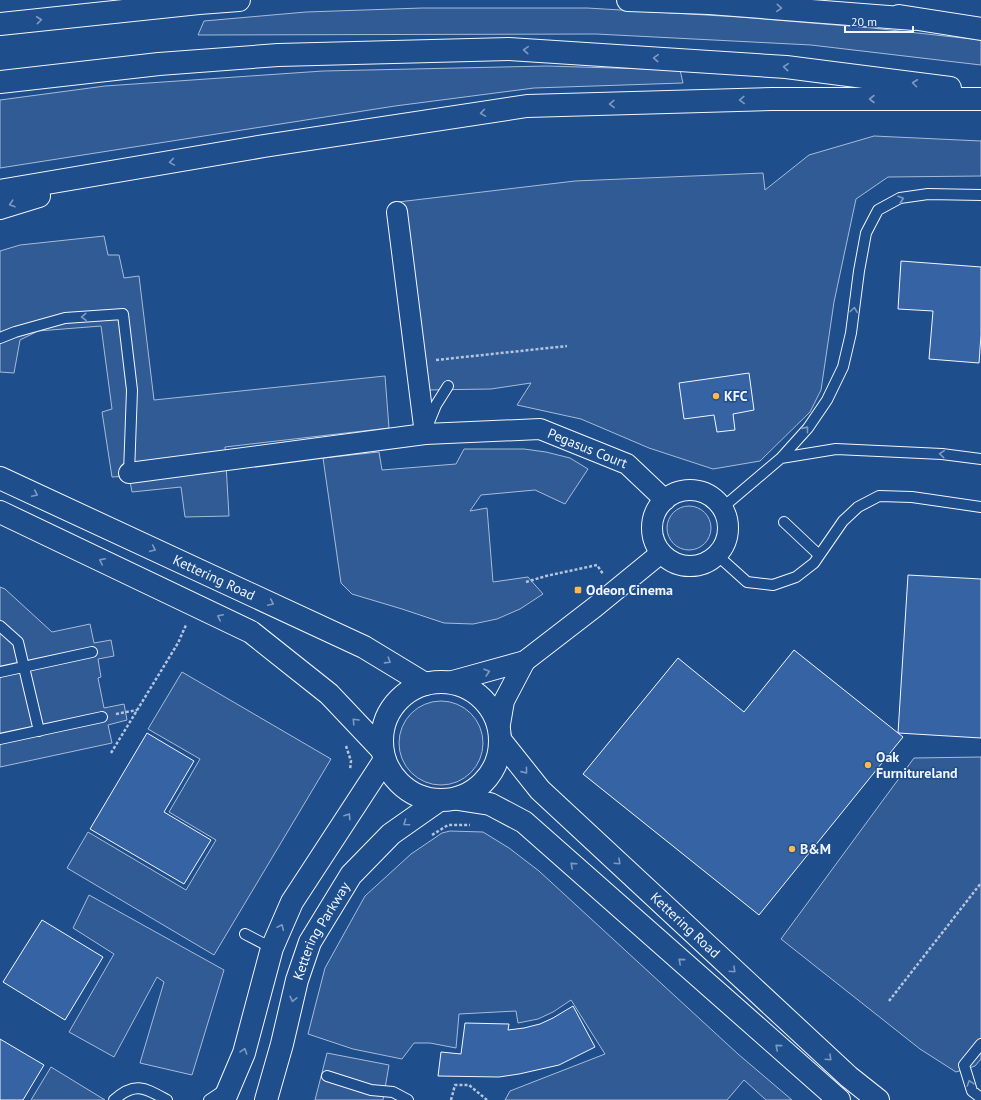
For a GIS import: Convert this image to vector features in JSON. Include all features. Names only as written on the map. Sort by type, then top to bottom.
[{"type":"main road","points":[[0,24],[239,0]]},
{"type":"main road","points":[[628,0],[709,3],[914,19]]},
{"type":"main road","points":[[808,0],[914,19],[981,29]]},
{"type":"main road","points":[[0,82],[159,64],[278,55],[509,49],[786,66],[981,92]]},
{"type":"main road","points":[[0,191],[264,146],[527,106],[772,99],[981,99]]},
{"type":"main road","points":[[0,208],[116,171]]},
{"type":"main road","name":"Kettering Road","points":[[0,478],[364,647],[425,684]]},
{"type":"main road","points":[[0,512],[251,632],[329,694],[383,755],[393,777],[405,789],[421,798],[448,800],[475,790],[489,776],[498,760],[500,735],[493,713],[482,698],[467,688],[449,682],[425,684],[409,691],[396,702],[387,716],[382,732],[383,755],[292,902],[272,948],[244,1053],[224,1100]]},
{"type":"main road","name":"Kettering Road","points":[[500,735],[540,790],[843,1072],[878,1100]]},
{"type":"main road","name":"Kettering Road","points":[[448,800],[490,804],[524,822],[839,1100]]},
{"type":"main road","name":"Kettering Parkway","points":[[266,1100],[282,1044],[297,980],[310,942],[351,875],[391,834],[448,800]]},
{"type":"street","points":[[397,212],[425,434]]},
{"type":"street","name":"Pegasus Court","points":[[129,473],[425,434],[540,429],[627,464],[665,500]]},
{"type":"street","points":[[695,491],[710,496],[722,508],[727,519],[728,532],[724,544],[717,555],[704,564],[688,566],[673,563],[661,553],[654,541],[652,526],[656,512],[665,500],[679,492],[695,491]]},
{"type":"street","points":[[449,682],[525,661],[595,607],[661,553]]},
{"type":"street","points":[[500,735],[504,701],[525,661]]},
{"type":"lane","points":[[722,508],[781,458],[808,428],[823,406],[843,367],[851,334],[859,271],[866,233],[878,210],[900,198],[928,194],[970,194],[981,196]]},
{"type":"lane","points":[[0,338],[15,332],[66,318],[123,314],[132,390],[129,473]]},
{"type":"lane","points":[[425,434],[436,405],[448,386]]},
{"type":"lane","points":[[781,458],[836,449],[942,454],[981,459]]},
{"type":"lane","points":[[717,555],[746,582],[772,585],[796,577],[814,563],[843,521],[858,507],[879,496],[912,497],[981,507]]},
{"type":"lane","points":[[784,522],[819,555]]},
{"type":"lane","points":[[0,626],[18,642],[39,731]]},
{"type":"lane","points":[[0,672],[92,652]]},
{"type":"lane","points":[[0,739],[102,717]]},
{"type":"lane","points":[[245,934],[272,948]]},
{"type":"lane","points":[[981,1044],[964,1064],[972,1091],[981,1098]]},
{"type":"lane","points":[[327,1076],[372,1090],[393,1092],[408,1100]]},
{"type":"lane","points":[[209,1100],[223,1092],[232,1080]]},
{"type":"lane","points":[[114,1100],[131,1088],[147,1089],[167,1100]]},
{"type":"path","points":[[416,363],[567,346]]},
{"type":"path","points":[[526,582],[597,565]]},
{"type":"path","points":[[180,621],[192,627]]},
{"type":"path","points":[[111,753],[178,642],[186,624]]},
{"type":"path","points":[[344,741],[351,761],[349,775]]},
{"type":"path","points":[[430,836],[448,825],[475,826]]},
{"type":"path","points":[[889,1001],[981,883]]},
{"type":"path","points":[[450,1100],[456,1085],[469,1085],[487,1100]]},
{"type":"shaded area","points":[[422,8],[587,8],[739,17],[872,28],[981,40],[981,65],[811,45],[596,34],[198,35],[204,21],[306,12]]},
{"type":"shaded area","points":[[547,66],[680,70],[683,83],[534,88],[395,106],[0,168],[0,100],[105,86],[323,71]]},
{"type":"shaded area","points":[[874,136],[981,141],[981,176],[888,177],[856,199],[834,302],[821,390],[810,412],[760,461],[713,469],[649,448],[581,419],[517,405],[531,383],[491,389],[426,390],[398,202],[575,181],[763,173],[765,190],[809,155]]},
{"type":"shaded area","points":[[104,236],[108,255],[119,255],[124,278],[139,276],[154,400],[385,376],[389,428],[225,447],[229,516],[185,517],[181,487],[132,492],[129,476],[112,477],[102,412],[112,409],[101,326],[38,331],[20,340],[14,373],[0,372],[0,251],[20,245]]},
{"type":"shaded area","points":[[464,449],[524,449],[546,452],[570,458],[588,469],[565,504],[535,490],[481,495],[470,511],[487,508],[493,582],[528,577],[543,594],[520,609],[497,619],[473,624],[444,623],[352,594],[341,583],[323,458],[379,452],[382,470],[456,464]]},
{"type":"shaded area","points":[[693,506],[698,507],[705,512],[710,519],[710,537],[705,544],[698,549],[685,550],[680,549],[673,544],[668,537],[667,524],[668,519],[673,512],[680,507]]},
{"type":"shaded area","points":[[0,587],[5,589],[52,632],[90,624],[94,643],[111,640],[114,656],[98,659],[101,677],[98,678],[104,708],[124,704],[127,720],[108,725],[112,743],[0,767]]},
{"type":"shaded area","points":[[182,672],[331,759],[214,955],[67,868],[88,832],[186,890],[216,840],[169,812],[200,759],[148,729]]},
{"type":"shaded area","points":[[433,701],[449,701],[465,708],[476,719],[483,735],[483,751],[480,759],[471,773],[465,778],[449,785],[433,785],[417,778],[406,767],[399,751],[399,735],[406,719],[417,708]]},
{"type":"shaded area","points":[[981,757],[981,1059],[975,1066],[956,1072],[920,1049],[781,939],[914,758]]},
{"type":"shaded area","points":[[450,831],[483,832],[509,848],[539,871],[738,1054],[792,1100],[766,1100],[744,1080],[727,1100],[505,1100],[510,1091],[605,1054],[571,1000],[553,1012],[538,1019],[518,1023],[516,1011],[459,1014],[456,1048],[430,1043],[414,1043],[402,1059],[353,1049],[308,1034],[325,968],[365,896],[411,854],[442,833]]},
{"type":"shaded area","points":[[89,895],[224,970],[192,1075],[140,1063],[164,982],[157,977],[114,1057],[69,1032],[114,954],[73,928]]},
{"type":"shaded area","points":[[327,1053],[389,1065],[383,1100],[315,1100]]},
{"type":"shaded area","points":[[51,1067],[105,1100],[31,1100]]},
{"type":"building","points":[[901,261],[981,267],[981,335],[979,363],[929,359],[933,311],[898,309]]},
{"type":"building","name":"KFC","points":[[749,373],[754,410],[733,414],[735,430],[717,432],[714,415],[684,419],[679,383]]},
{"type":"building","points":[[908,575],[981,579],[981,738],[898,733]]},
{"type":"building","points":[[794,650],[903,737],[759,915],[583,774],[678,658],[744,712]]},
{"type":"building","points":[[147,733],[194,761],[164,812],[211,840],[184,884],[90,829]]},
{"type":"building","points":[[42,920],[103,957],[65,1020],[3,982]]},
{"type":"building","points":[[573,1006],[595,1047],[559,1065],[519,1074],[499,1077],[438,1076],[441,1052],[461,1054],[465,1023],[509,1024],[508,1030],[524,1028],[540,1024]]},
{"type":"building","points":[[0,1039],[44,1065],[23,1100],[0,1100]]},
{"type":"place","name":"KFC","points":[[716,396]]},
{"type":"place","name":"Odeon Cinema","points":[[578,590]]},
{"type":"place","name":"Oak Furnitureland","points":[[868,765]]},
{"type":"place","name":"B&M","points":[[792,849]]}]
